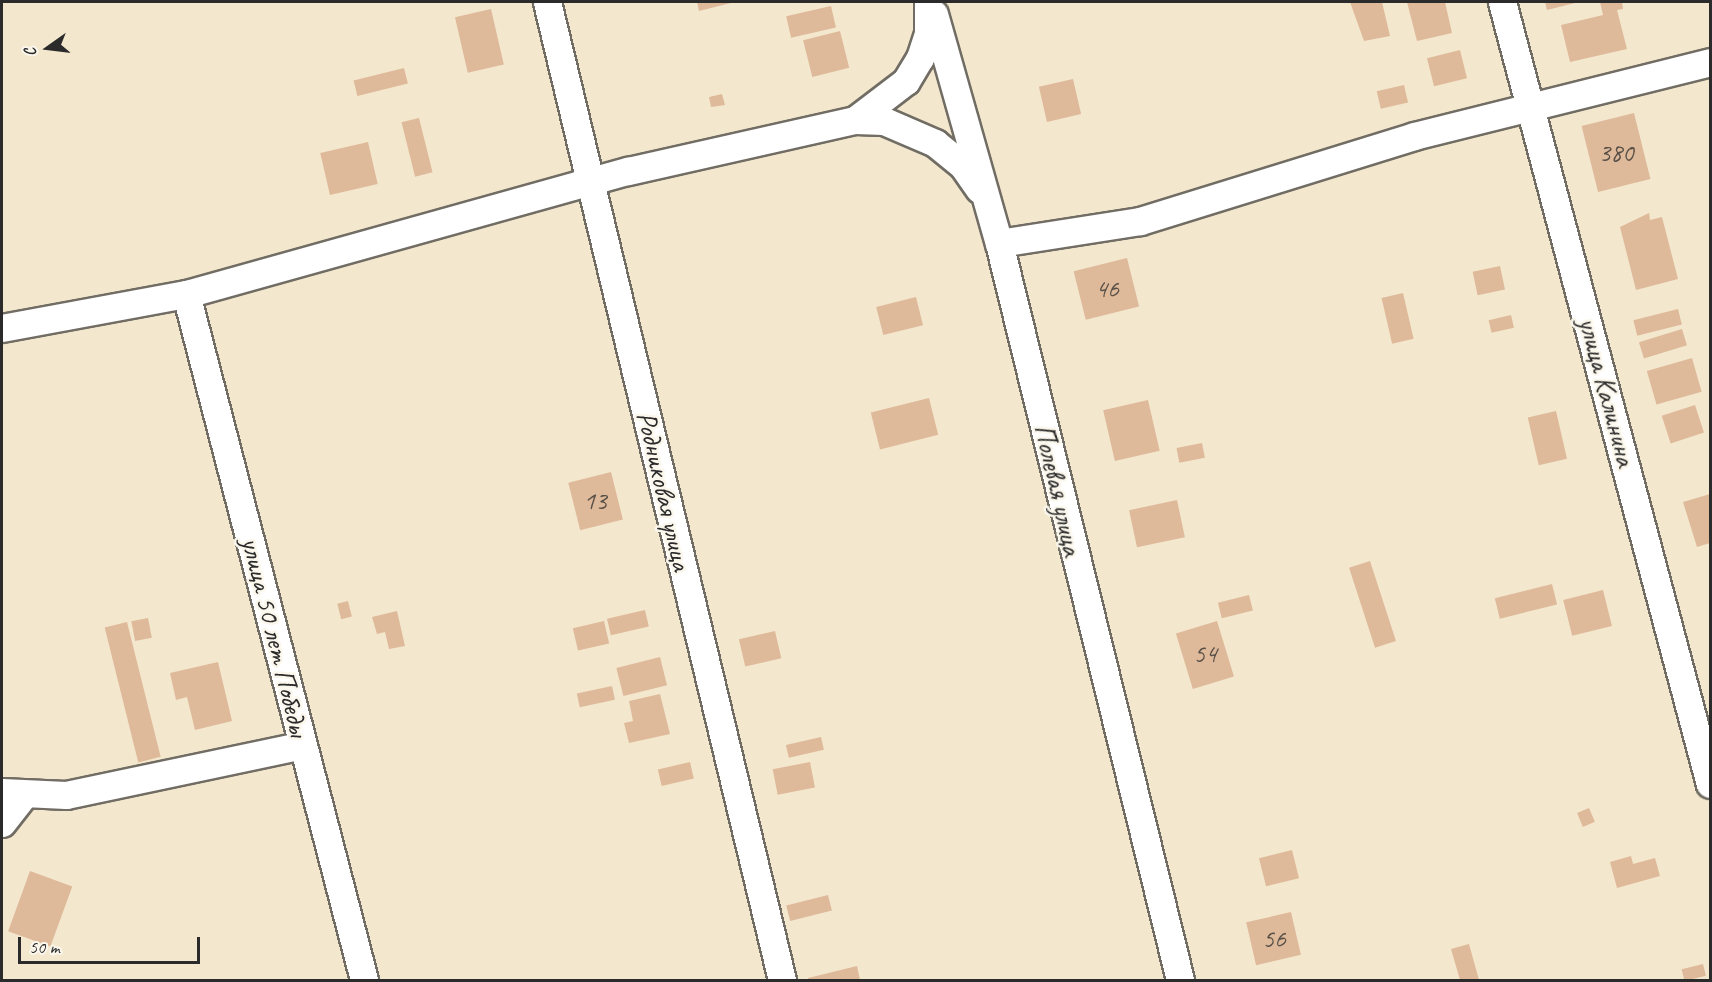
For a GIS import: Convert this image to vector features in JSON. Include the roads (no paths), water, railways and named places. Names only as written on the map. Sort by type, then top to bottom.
[{"type":"street","name":"Родниковая улица","points":[[547,2],[593,180],[782,981]]},
{"type":"street","points":[[855,120],[906,81],[920,58],[928,34],[929,2]]},
{"type":"street","name":"Полевая улица","points":[[929,2],[999,243],[1180,981]]},
{"type":"street","name":"улица Калинина","points":[[1502,2],[1533,105],[1710,784]]},
{"type":"street","points":[[999,243],[1140,220],[1533,105],[1710,62]]},
{"type":"street","points":[[2,328],[186,294],[593,180],[855,120],[884,121],[935,143],[963,166],[986,200]]},
{"type":"street","name":"улица 50 лет Победы","points":[[186,294],[364,981]]},
{"type":"street","points":[[2,823],[12,794],[66,795],[303,745]]}]
